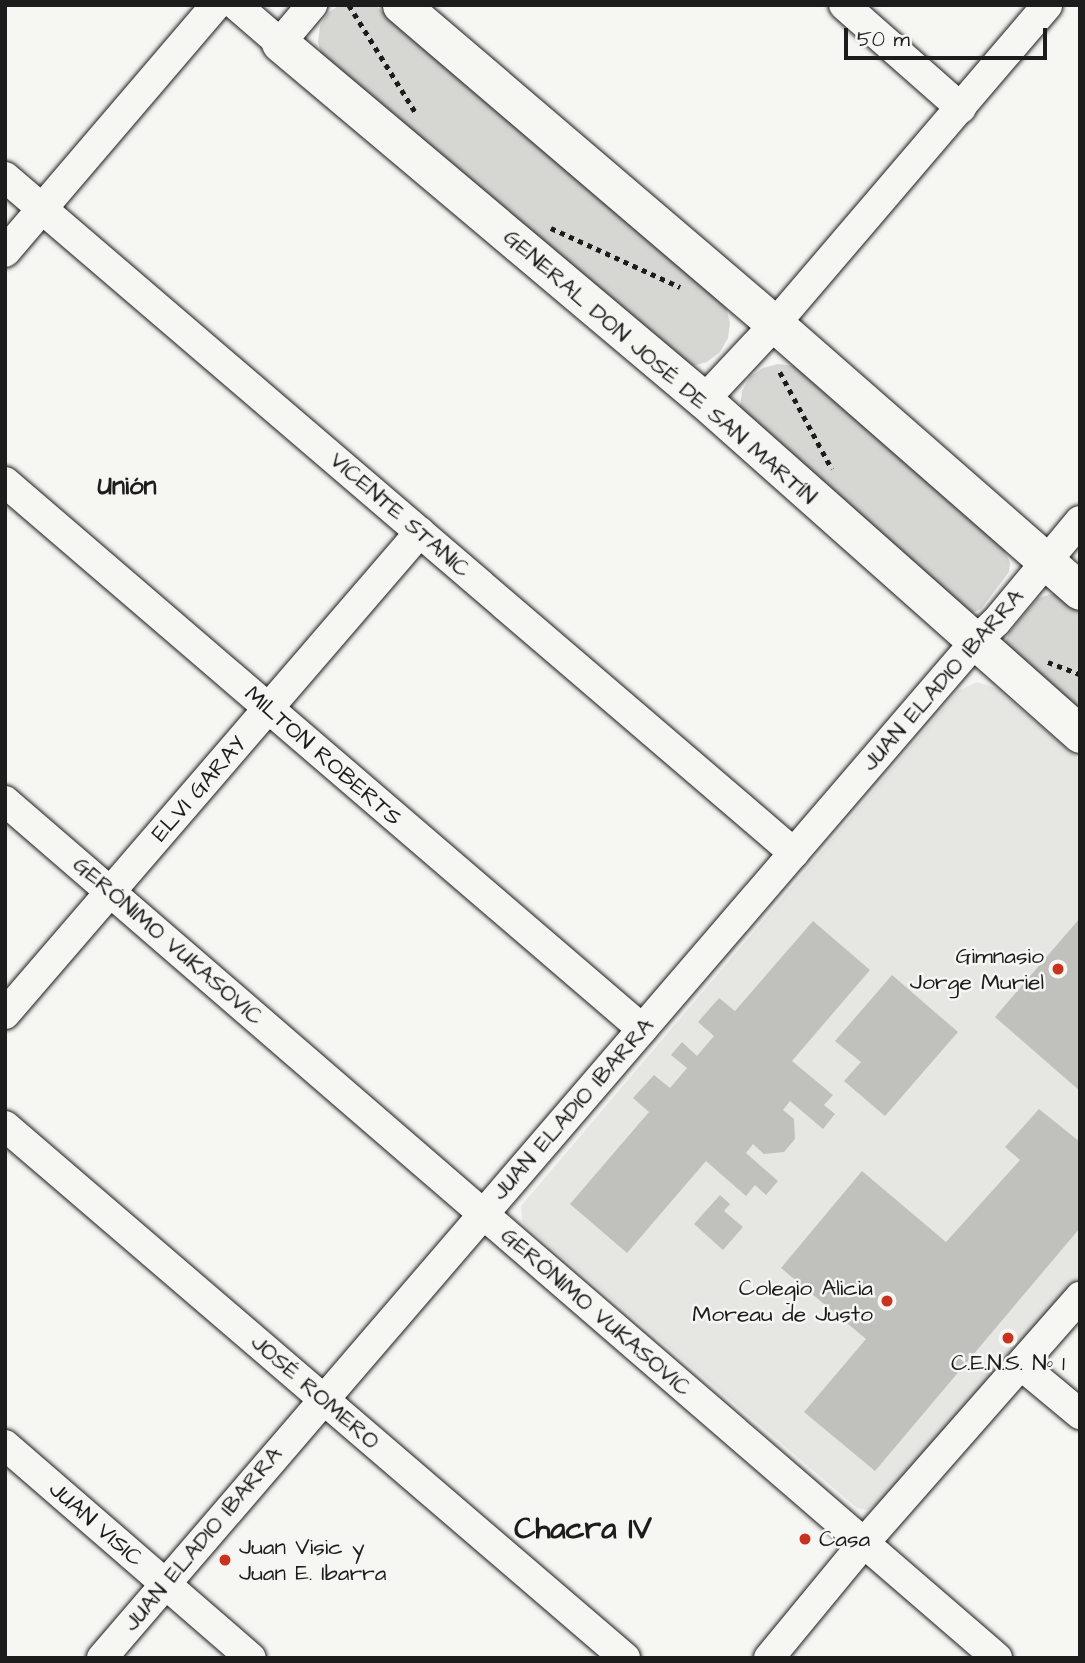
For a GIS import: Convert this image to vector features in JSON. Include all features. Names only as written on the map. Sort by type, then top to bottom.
[{"type":"street","points":[[5,251],[216,5]]},
{"type":"street","name":"GENERAL DON JOSÉ DE SAN MARTÍN","points":[[236,5],[704,400],[974,643],[1080,734]]},
{"type":"street","points":[[279,43],[312,5]]},
{"type":"street","points":[[401,5],[764,336],[1080,591]]},
{"type":"street","points":[[844,5],[961,108]]},
{"type":"street","points":[[704,400],[764,336],[1047,5]]},
{"type":"street","name":"VICENTE STANIC","points":[[5,177],[794,853]]},
{"type":"street","name":"MILTON ROBERTS","points":[[5,482],[642,1029]]},
{"type":"street","name":"JUAN ELADIO IBARRA","points":[[102,1658],[974,643],[996,622],[1080,521]]},
{"type":"street","name":"ELVI GARAY","points":[[5,1014],[420,532]]},
{"type":"street","name":"GERÓNIMO VUKASOVIC","points":[[5,801],[998,1658]]},
{"type":"street","name":"JOSÉ ROMERO","points":[[5,1126],[625,1658]]},
{"type":"street","points":[[769,1658],[863,1544],[1080,1297]]},
{"type":"street","points":[[1021,1364],[1080,1414]]},
{"type":"street","name":"JUAN VISIC","points":[[5,1445],[251,1658]]},
{"type":"path","points":[[349,5],[420,121]]},
{"type":"path","points":[[545,225],[683,288]]},
{"type":"path","points":[[764,336],[837,479]]},
{"type":"path","points":[[1045,660],[1080,674]]},
{"type":"shaded area","points":[[339,5],[375,5],[726,307],[730,323],[728,338],[720,352],[707,362],[692,366],[676,363],[322,57],[318,42],[320,26],[328,13]]},
{"type":"shaded area","points":[[778,364],[794,366],[1003,547],[1010,563],[1009,572],[981,609],[970,614],[743,422],[740,407],[742,391],[750,377],[763,368]]},
{"type":"shaded area","points":[[1055,593],[1080,613],[1080,714],[1005,644],[1009,633],[1038,598]]},
{"type":"shaded area","points":[[977,682],[996,688],[1080,760],[1080,1275],[885,1500],[867,1510],[857,1508],[526,1226],[522,1221],[521,1206],[958,691]]},
{"type":"building","name":"Gimnasio Jorge Muriel","points":[[1080,918],[1080,1091],[995,1017]]},
{"type":"building","points":[[813,921],[870,970],[792,1061],[833,1095],[824,1105],[835,1114],[823,1129],[790,1101],[783,1110],[794,1119],[795,1139],[784,1152],[764,1154],[753,1144],[746,1153],[778,1181],[766,1195],[755,1185],[746,1196],[706,1161],[627,1253],[570,1204],[649,1112],[633,1098],[654,1075],[670,1088],[687,1068],[671,1055],[682,1042],[697,1056],[714,1036],[698,1022],[719,998],[735,1011]]},
{"type":"building","points":[[892,975],[958,1032],[885,1116],[844,1081],[861,1062],[835,1041]]},
{"type":"building","points":[[1039,1109],[1080,1142],[1080,1228],[875,1471],[804,1412],[866,1339],[781,1268],[862,1171],[946,1242],[1020,1160],[1005,1147]]},
{"type":"building","points":[[720,1195],[730,1204],[724,1211],[743,1227],[723,1250],[694,1224]]},
{"type":"place","name":"Gimnasio Jorge Muriel","points":[[1058,969]]},
{"type":"place","name":"Colegio Alicia Moreau de Justo","points":[[887,1301]]},
{"type":"place","name":"C.E.N.S. Nº 1","points":[[1008,1338]]},
{"type":"place","name":"Casa","points":[[805,1539]]},
{"type":"place","name":"Juan Visic y Juan E. Ibarra","points":[[225,1560]]},
{"type":"district","name":"Unión","points":[[127,487]]},
{"type":"district","name":"Chacra IV","points":[[583,1529]]}]
